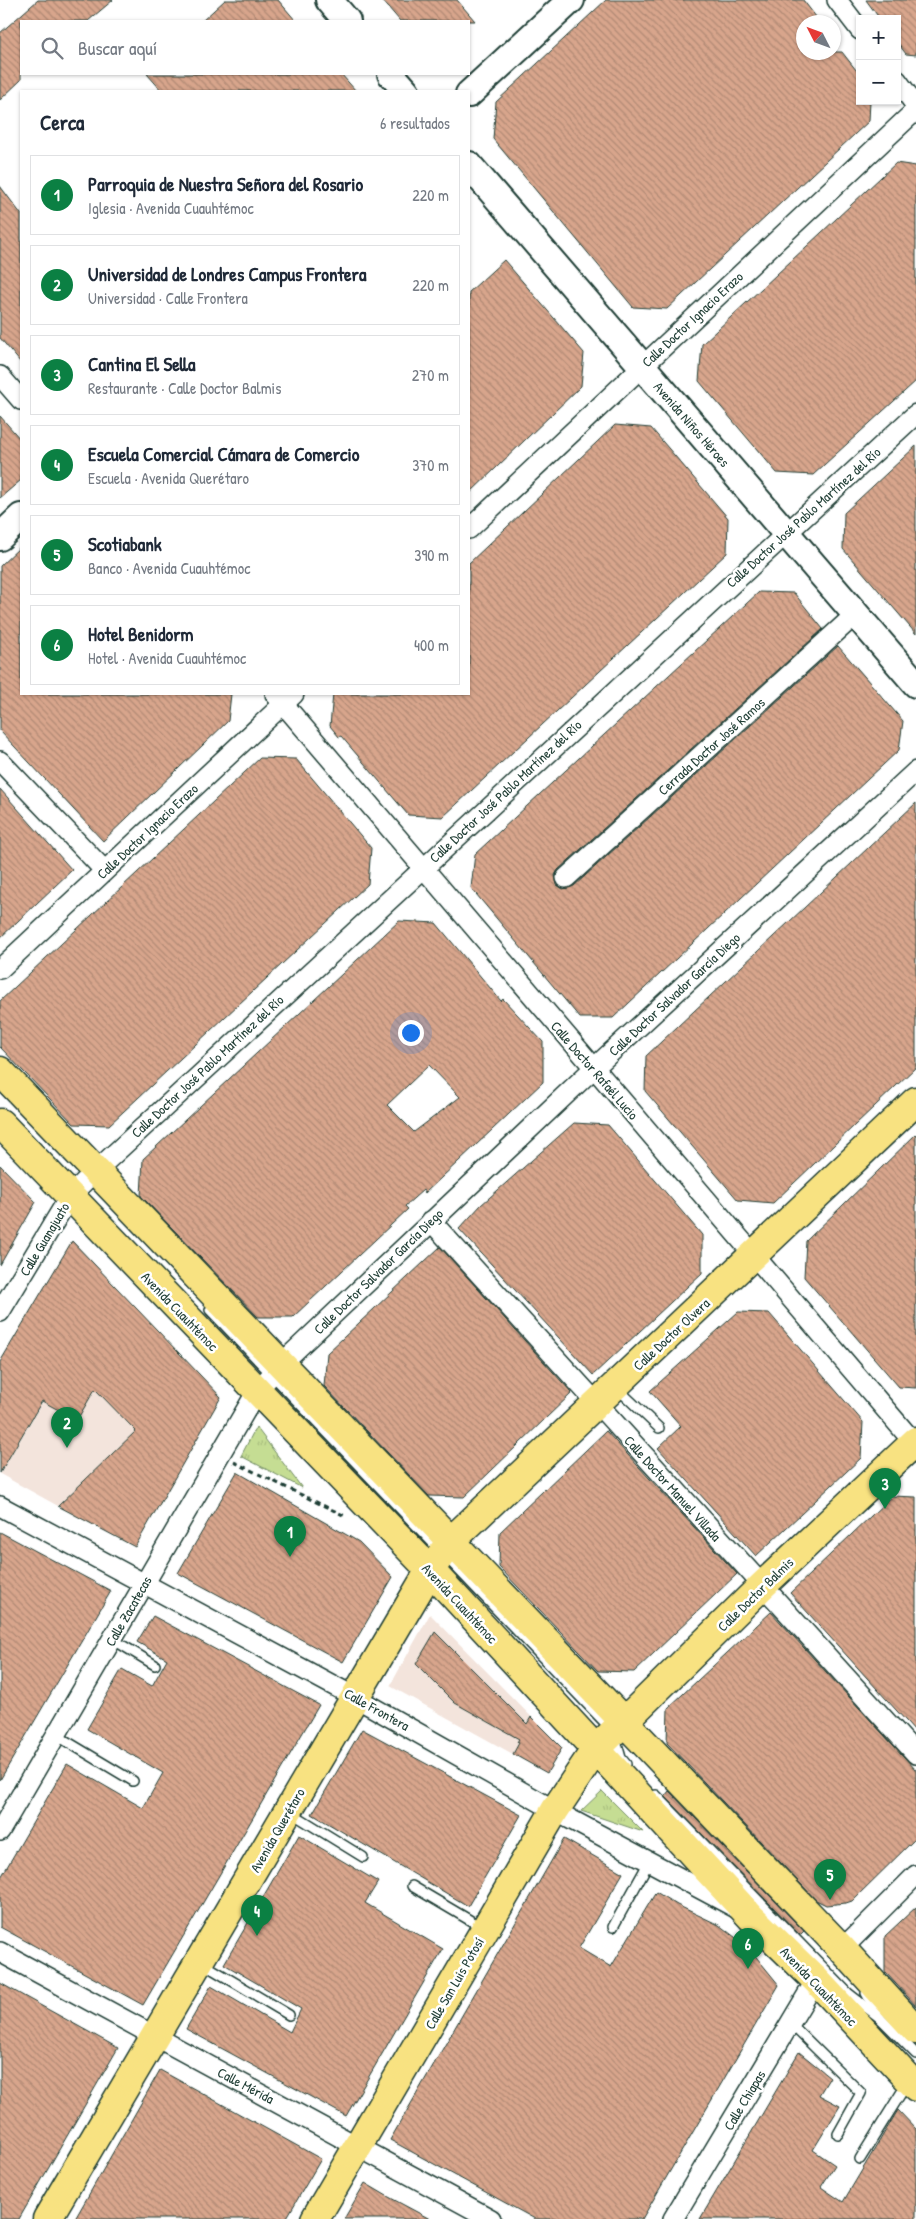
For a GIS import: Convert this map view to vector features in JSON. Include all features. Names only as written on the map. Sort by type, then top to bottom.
[{"type":"main road","points":[[329,0],[346,20]]},
{"type":"main road","points":[[470,93],[572,0]]},
{"type":"main road","points":[[392,75],[405,90]]},
{"type":"main road","name":"Avenida Niños Héroes","points":[[470,166],[916,684]]},
{"type":"main road","points":[[0,537],[20,518]]},
{"type":"main road","name":"Avenida Cuauhtémoc","points":[[0,1071],[85,1181],[270,1377],[615,1736],[842,1949],[916,2030]]},
{"type":"main road","name":"Calle Doctor Olvera","points":[[441,1554],[916,1101]]},
{"type":"main road","name":"Avenida Cuauhtémoc","points":[[0,1123],[85,1181],[270,1377],[615,1736],[751,1916],[816,1980],[913,2083]]},
{"type":"main road","name":"Calle Doctor Balmis","points":[[615,1736],[762,1586],[915,1443]]},
{"type":"main road","name":"Avenida Querétaro","points":[[48,2219],[441,1554]]},
{"type":"main road","name":"Calle San Luis Potosí","points":[[315,2219],[555,1810],[615,1736]]},
{"type":"street","points":[[838,0],[856,25]]},
{"type":"street","points":[[901,85],[916,106]]},
{"type":"street","name":"Calle Doctor Ignacio Erazo","points":[[470,528],[916,110]]},
{"type":"street","points":[[0,376],[20,399]]},
{"type":"street","name":"Calle Doctor José Pablo Martínez del Río","points":[[85,1181],[916,414]]},
{"type":"street","name":"Cerrada Doctor José Ramos","points":[[566,878],[856,614]]},
{"type":"street","name":"Calle Doctor Ignacio Erazo","points":[[0,969],[284,697]]},
{"type":"street","name":"Calle Doctor Rafaél Lucio","points":[[284,697],[422,868],[915,1443]]},
{"type":"street","points":[[0,761],[104,870]]},
{"type":"street","name":"Calle Doctor Salvador García Diego","points":[[270,1377],[431,1221],[594,1068],[916,771]]},
{"type":"street","name":"Calle Guanajuato","points":[[0,1312],[85,1181]]},
{"type":"street","name":"Calle Doctor Manuel Villada","points":[[431,1221],[606,1395],[762,1586],[916,1754]]},
{"type":"street","name":"Calle Zacatecas","points":[[0,1831],[220,1455],[270,1377]]},
{"type":"street","name":"Calle Frontera","points":[[0,1506],[355,1697],[649,1862],[751,1916]]},
{"type":"street","points":[[842,1949],[916,1875]]},
{"type":"street","name":"Calle Mérida","points":[[0,1952],[491,2219]]},
{"type":"street","name":"Calle Chiapas","points":[[673,2219],[816,1980]]},
{"type":"lane","points":[[203,1302],[270,1377]]},
{"type":"lane","points":[[606,1395],[659,1428]]},
{"type":"lane","points":[[112,1639],[155,1665]]},
{"type":"lane","points":[[56,1735],[133,1781]]},
{"type":"lane","points":[[615,1736],[621,1758],[634,1772]]},
{"type":"lane","points":[[648,1786],[848,1993],[880,2018],[916,2054]]},
{"type":"lane","points":[[288,1811],[363,1857]]},
{"type":"lane","points":[[716,1832],[860,1981],[880,2018]]},
{"type":"lane","points":[[613,1926],[649,1862]]},
{"type":"lane","points":[[412,1886],[485,1929]]},
{"type":"lane","points":[[199,1962],[289,2014]]},
{"type":"lane","points":[[790,2023],[861,2093],[838,2134]]},
{"type":"lane","points":[[860,2159],[913,2083]]},
{"type":"path","points":[[220,1455],[353,1519]]},
{"type":"shaded area","points":[[95,1389],[136,1431],[58,1506],[0,1474],[43,1401]]},
{"type":"shaded area","points":[[430,1614],[562,1748],[547,1773],[390,1686]]},
{"type":"green space","points":[[256,1427],[302,1488],[241,1456]]},
{"type":"green space","points":[[602,1791],[643,1832],[581,1811]]},
{"type":"building","points":[[38,0],[113,0],[89,20],[20,20],[21,80],[0,100],[0,33]]},
{"type":"building","points":[[225,0],[278,0],[295,20],[203,20]]},
{"type":"building","points":[[382,0],[457,0],[475,21],[470,20],[399,20]]},
{"type":"building","points":[[606,0],[803,0],[815,15],[796,15],[796,60],[841,60],[842,52],[856,70],[856,105],[870,105],[869,121],[667,309],[633,307],[493,139],[496,102]]},
{"type":"building","points":[[866,0],[916,0],[916,55],[906,54],[901,47],[901,15],[877,15]]},
{"type":"building","points":[[148,75],[342,75],[355,90],[161,90]]},
{"type":"building","points":[[896,163],[916,166],[916,381],[813,475],[777,473],[699,381],[702,344]]},
{"type":"building","points":[[0,186],[20,213],[20,362],[0,338]]},
{"type":"building","points":[[504,260],[584,353],[581,386],[470,493],[470,291]]},
{"type":"building","points":[[0,416],[20,439],[20,481],[0,498]]},
{"type":"building","points":[[615,425],[651,428],[728,518],[727,553],[443,817],[408,815],[341,736],[339,737],[330,726],[333,695],[470,695],[470,562]]},
{"type":"building","points":[[916,446],[916,634],[843,549],[844,513]]},
{"type":"building","points":[[20,547],[20,695],[231,695],[228,721],[103,841],[0,731],[0,566]]},
{"type":"building","points":[[759,592],[794,593],[823,629],[558,870],[555,875],[557,885],[563,889],[574,886],[838,646],[903,721],[899,750],[613,1018],[580,1018],[471,888],[475,854]]},
{"type":"building","points":[[260,758],[296,759],[371,848],[368,884],[109,1125],[74,1124],[0,1047],[0,1001]]},
{"type":"building","points":[[0,789],[72,870],[0,938]]},
{"type":"building","points":[[916,803],[916,1067],[773,1203],[738,1200],[645,1091],[646,1056]]},
{"type":"building","points":[[399,921],[436,923],[501,1001],[503,999],[543,1042],[543,1082],[425,1193],[423,1190],[405,1206],[408,1209],[293,1317],[258,1317],[141,1196],[143,1159]],"holes":[[[429,1065],[460,1097],[414,1132],[387,1105]]]},
{"type":"building","points":[[574,1123],[608,1125],[702,1235],[702,1273],[593,1375],[459,1229],[481,1205]]},
{"type":"building","points":[[916,1134],[916,1388],[899,1387],[804,1277],[806,1241]]},
{"type":"building","points":[[0,1165],[36,1202],[0,1265]]},
{"type":"building","points":[[72,1241],[221,1397],[135,1547],[58,1506],[136,1431],[95,1389],[77,1420],[42,1401],[0,1473],[0,1362]]},
{"type":"building","points":[[440,1247],[572,1393],[464,1497],[429,1496],[324,1386],[327,1353]]},
{"type":"building","points":[[738,1312],[769,1313],[863,1422],[861,1458],[756,1556],[658,1448],[681,1426],[650,1391]]},
{"type":"building","points":[[606,1431],[737,1574],[634,1672],[598,1671],[499,1567],[500,1532]]},
{"type":"building","points":[[237,1472],[359,1542],[393,1577],[343,1662],[178,1573]]},
{"type":"building","points":[[892,1496],[916,1497],[916,1732],[790,1593]]},
{"type":"building","points":[[0,1532],[111,1591],[0,1780]]},
{"type":"building","points":[[771,1612],[916,1770],[916,1838],[852,1901],[846,1903],[826,1905],[816,1900],[667,1743],[668,1708]]},
{"type":"building","points":[[153,1616],[319,1705],[143,2005],[0,1927],[0,1879],[67,1764],[143,1808],[163,1773],[87,1729],[122,1669],[152,1686],[167,1659],[137,1642]]},
{"type":"building","points":[[435,1632],[527,1724],[531,1717],[562,1748],[547,1773],[513,1754],[519,1739],[455,1703],[416,1664]]},
{"type":"building","points":[[362,1729],[521,1815],[468,1906],[312,1814]]},
{"type":"building","points":[[669,1791],[804,1931],[800,1935],[665,1796]]},
{"type":"building","points":[[299,1835],[378,1882],[365,1903],[443,1949],[346,2116],[186,2029],[211,1986],[290,2032],[301,2009],[224,1964]]},
{"type":"building","points":[[564,1839],[623,1873],[579,1948],[611,1967],[656,1892],[677,1905],[719,1925],[748,1947],[779,1985],[642,2219],[535,2219],[390,2140]]},
{"type":"building","points":[[916,1907],[916,2006],[885,1972],[885,1936]]},
{"type":"building","points":[[0,1983],[118,2048],[19,2219],[0,2219]]},
{"type":"building","points":[[799,2052],[830,2077],[819,2095],[840,2106],[813,2150],[835,2165],[821,2187],[843,2202],[898,2110],[916,2129],[916,2219],[700,2219]]},
{"type":"building","points":[[160,2070],[321,2159],[286,2219],[75,2219]]},
{"type":"building","points":[[365,2183],[387,2196],[430,2219],[344,2219]]},
{"type":"place","name":"Universidad de Londres Campus Frontera","points":[[67,1448]]},
{"type":"place","name":"Cantina El Sella","points":[[885,1509]]},
{"type":"place","name":"Parroquia de Nuestra Señora del Rosario","points":[[290,1557]]},
{"type":"place","name":"Scotiabank","points":[[830,1900]]},
{"type":"place","name":"Escuela Comercial Cámara de Comercio","points":[[257,1936]]},
{"type":"place","name":"Hotel Benidorm","points":[[748,1969]]}]
